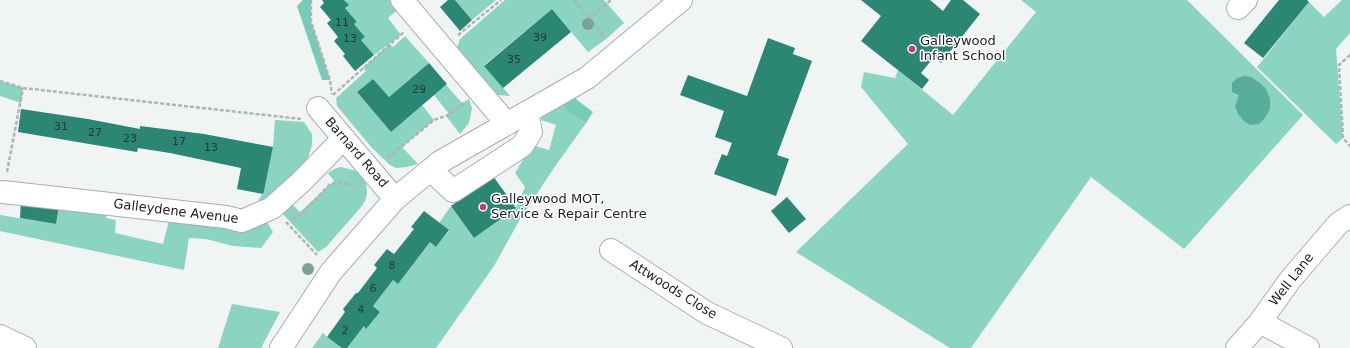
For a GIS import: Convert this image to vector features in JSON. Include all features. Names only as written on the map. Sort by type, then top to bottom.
[{"type":"street","points":[[402,0],[507,124]]},
{"type":"street","name":"Barnard Road","points":[[281,348],[331,272],[395,200],[440,162],[587,78],[681,0]]},
{"type":"street","name":"Barnard Road","points":[[325,102],[343,139],[395,200]]},
{"type":"street","points":[[431,170],[453,191],[522,146],[531,132],[527,112]]},
{"type":"street","name":"Galleydene Avenue","points":[[3,192],[226,217],[242,221],[279,215],[302,180],[343,139]]},
{"type":"street","name":"Well Lane","points":[[1238,348],[1260,322],[1290,280],[1338,224],[1350,216]]},
{"type":"street","name":"Attwoods Close","points":[[611,250],[707,313],[781,348]]},
{"type":"street","points":[[1260,322],[1308,348]]},
{"type":"street","points":[[0,336],[25,348]]},
{"type":"path","name":"Barnard Road","points":[[310,0],[310,21],[330,80],[325,102]]},
{"type":"path","points":[[442,48],[501,0]]},
{"type":"path","points":[[574,0],[617,52]]},
{"type":"path","points":[[589,18],[611,0]]},
{"type":"path","points":[[0,81],[23,88],[305,119],[418,20]]},
{"type":"path","points":[[1350,56],[1339,65],[1343,138],[1350,146]]},
{"type":"path","points":[[3,192],[23,88]]},
{"type":"path","points":[[385,161],[434,120],[452,112],[479,91]]},
{"type":"path","points":[[279,215],[287,222],[302,214],[329,185],[342,182],[371,191],[381,182]]},
{"type":"path","points":[[279,215],[317,255]]},
{"type":"shaded area","points":[[303,0],[311,0],[311,21],[330,80],[322,80],[297,6]]},
{"type":"shaded area","points":[[344,0],[395,0],[401,7],[388,18],[401,35],[374,55],[361,40],[365,37],[354,24],[357,22],[345,8],[348,5]]},
{"type":"shaded area","points":[[455,0],[496,0],[472,20]]},
{"type":"shaded area","points":[[505,0],[604,0],[624,23],[588,52],[552,9],[484,65],[510,96],[498,95],[457,48],[460,39]]},
{"type":"shaded area","points":[[1021,0],[1187,0],[1303,115],[1184,249],[1091,177],[971,348],[950,348],[796,252],[908,144],[861,87],[864,72],[895,78],[898,70],[953,115],[1036,12]]},
{"type":"shaded area","points":[[1342,0],[1350,0],[1350,33],[1336,49],[1343,138],[1336,144],[1257,67],[1309,2],[1324,17]]},
{"type":"shaded area","points":[[405,36],[429,63],[389,97],[373,79],[357,92],[391,132],[422,105],[434,120],[402,147],[418,164],[396,168],[390,165],[372,148],[337,106],[336,98],[366,71],[363,68],[390,44],[393,47]]},
{"type":"shaded area","points":[[1245,76],[1251,77],[1260,83],[1266,89],[1270,99],[1270,109],[1265,118],[1259,124],[1250,125],[1244,121],[1238,114],[1235,106],[1239,95],[1232,92],[1232,83],[1237,78]]},
{"type":"shaded area","points":[[0,81],[23,88],[21,103],[0,96]]},
{"type":"shaded area","points":[[446,85],[462,103],[469,99],[472,108],[469,123],[460,134],[446,116],[449,114],[434,95]]},
{"type":"shaded area","points":[[572,91],[577,100],[593,112],[586,123],[568,112],[560,101]]},
{"type":"shaded area","points":[[560,101],[568,112],[586,123],[519,221],[494,266],[436,348],[347,348],[364,326],[366,328],[380,312],[373,306],[393,280],[398,284],[430,242],[436,247],[449,231],[439,223],[451,206],[474,238],[516,208],[525,187],[515,173],[532,145],[549,150],[556,125],[541,120],[545,111]]},
{"type":"shaded area","points":[[275,120],[304,122],[312,134],[312,145],[308,158],[276,191],[253,210],[264,191],[273,147]]},
{"type":"shaded area","points":[[341,167],[357,171],[366,182],[367,194],[362,206],[326,247],[318,252],[280,211],[290,202],[300,212],[334,181],[328,173]]},
{"type":"shaded area","points":[[61,199],[109,204],[106,218],[116,220],[115,233],[163,244],[170,217],[192,220],[223,228],[249,228],[267,222],[273,232],[261,248],[233,246],[206,239],[189,238],[184,270],[0,231],[0,215],[56,224]]},
{"type":"shaded area","points":[[232,304],[280,312],[261,348],[218,348]]},
{"type":"shaded area","points":[[323,333],[327,337],[342,348],[312,348]]},
{"type":"building","points":[[322,0],[344,0],[349,5],[345,8],[357,22],[354,24],[365,37],[361,40],[374,55],[355,71],[343,56],[345,54],[334,41],[338,37],[327,23],[331,20],[320,7],[324,3]]},
{"type":"building","points":[[448,0],[455,0],[472,20],[460,31],[440,7]]},
{"type":"building","name":"Galleywood Infant School","points":[[861,0],[930,0],[943,11],[951,0],[963,0],[980,14],[941,63],[934,57],[921,73],[929,80],[922,89],[861,41],[881,16]]},
{"type":"building","points":[[1279,0],[1307,0],[1309,2],[1263,58],[1244,43]]},
{"type":"building","points":[[552,9],[571,32],[503,88],[484,66]]},
{"type":"building","points":[[768,38],[795,48],[793,54],[812,61],[777,155],[789,159],[776,196],[714,174],[722,154],[727,156],[732,143],[715,137],[724,111],[680,95],[688,75],[747,96]]},
{"type":"building","points":[[429,63],[447,84],[391,132],[357,92],[373,79],[389,97]]},
{"type":"building","points":[[21,109],[88,119],[140,129],[140,126],[204,134],[273,147],[263,194],[237,189],[241,168],[170,153],[138,148],[137,152],[18,132]]},
{"type":"building","name":"Galleywood MOT, Service & Repair Centre","points":[[493,176],[516,208],[474,238],[451,206]]},
{"type":"building","points":[[787,197],[806,219],[789,233],[771,211]]},
{"type":"building","points":[[21,199],[59,207],[56,224],[20,218]]},
{"type":"building","points":[[424,211],[449,230],[436,247],[430,242],[398,284],[393,280],[373,306],[380,312],[366,329],[364,326],[347,348],[342,348],[327,337],[345,312],[343,309],[356,293],[358,293],[377,268],[374,265],[387,249],[394,254],[414,229],[411,227]]},
{"type":"place","name":"Galleywood Infant School","points":[[912,49]]},
{"type":"place","name":"Galleywood MOT, Service & Repair Centre","points":[[483,207]]}]
